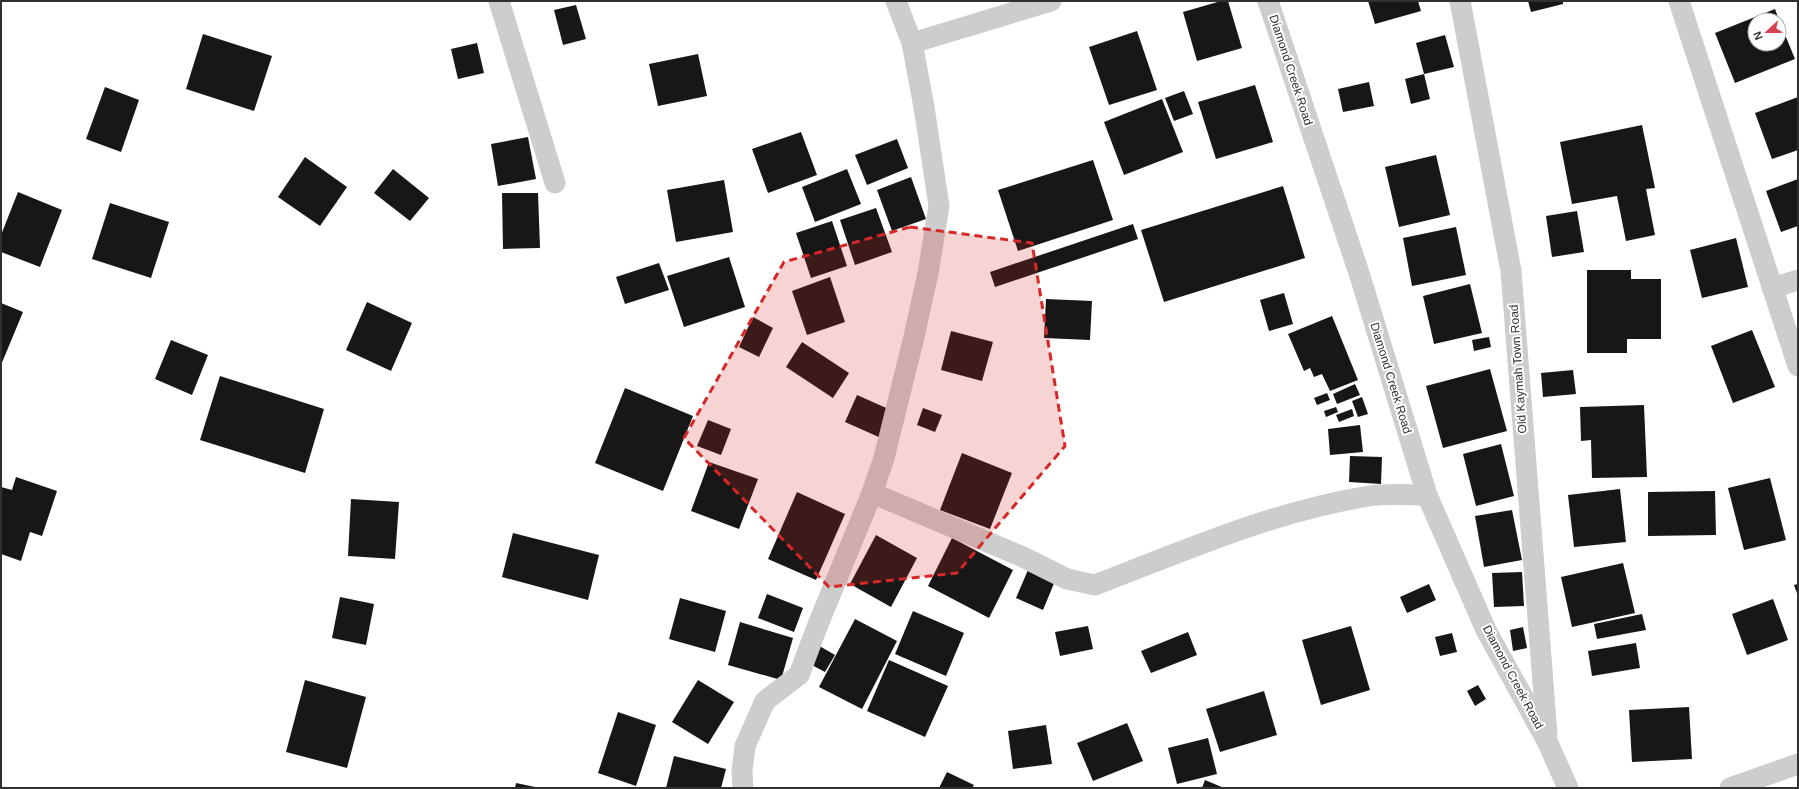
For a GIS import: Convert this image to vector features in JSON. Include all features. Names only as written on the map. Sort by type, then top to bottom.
[{"type":"street","points":[[499,1],[554,183]]},
{"type":"street","points":[[743,788],[742,771],[745,746],[765,701],[798,675],[872,493],[884,458],[914,341],[928,273],[939,206],[924,107],[912,43],[896,1]]},
{"type":"street","points":[[912,43],[1051,1]]},
{"type":"street","name":"Diamond Creek Road","points":[[1268,1],[1360,276],[1427,495],[1486,630],[1547,741]]},
{"type":"street","name":"Old Kaymah Town Road","points":[[1460,1],[1511,271],[1547,741]]},
{"type":"street","points":[[1679,1],[1798,366]]},
{"type":"street","points":[[1772,288],[1798,280]]},
{"type":"street","points":[[872,493],[1023,557],[1067,579],[1095,585],[1261,522],[1370,496],[1427,495]]},
{"type":"street","points":[[1547,741],[1568,788]]},
{"type":"street","points":[[1730,788],[1798,764]]},
{"type":"highlighted area","points":[[910,227],[1032,243],[1065,446],[957,573],[829,587],[684,438],[784,262]]},
{"type":"building","points":[[1221,1],[1228,1],[1242,48],[1197,61],[1183,12]]},
{"type":"building","points":[[1368,1],[1418,1],[1421,11],[1375,24]]},
{"type":"building","points":[[1528,1],[1563,1],[1563,4],[1531,12]]},
{"type":"building","points":[[576,5],[586,39],[563,45],[554,10]]},
{"type":"building","points":[[1775,9],[1776,12],[1768,12]]},
{"type":"building","points":[[1747,20],[1747,52],[1787,52],[1787,40],[1795,59],[1735,83],[1715,33]]},
{"type":"building","points":[[1137,31],[1157,90],[1109,105],[1089,47]]},
{"type":"building","points":[[203,34],[272,56],[254,111],[186,89]]},
{"type":"building","points":[[1445,35],[1454,67],[1424,74],[1416,43]]},
{"type":"building","points":[[477,43],[484,73],[458,79],[451,49]]},
{"type":"building","points":[[698,54],[707,96],[658,106],[649,64]]},
{"type":"building","points":[[1424,74],[1430,99],[1411,104],[1405,79]]},
{"type":"building","points":[[1369,82],[1374,106],[1343,112],[1338,89]]},
{"type":"building","points":[[1255,85],[1273,142],[1216,159],[1198,102]]},
{"type":"building","points":[[105,87],[139,100],[121,152],[86,139]]},
{"type":"building","points":[[1184,91],[1193,114],[1174,121],[1165,98]]},
{"type":"building","points":[[1798,97],[1798,150],[1772,159],[1755,113]]},
{"type":"building","points":[[1162,99],[1183,152],[1124,175],[1104,122]]},
{"type":"building","points":[[1642,125],[1655,188],[1646,189],[1655,235],[1626,241],[1617,196],[1572,204],[1560,142]]},
{"type":"building","points":[[801,132],[817,175],[768,193],[752,149]]},
{"type":"building","points":[[528,137],[536,179],[498,186],[491,144]]},
{"type":"building","points":[[897,139],[908,168],[867,185],[855,155]]},
{"type":"building","points":[[1436,155],[1450,215],[1399,227],[1385,167]]},
{"type":"building","points":[[305,157],[347,187],[320,226],[278,197]]},
{"type":"building","points":[[1093,160],[1113,220],[1018,251],[998,190]]},
{"type":"building","points":[[393,169],[429,198],[410,221],[374,193]]},
{"type":"building","points":[[847,169],[861,204],[815,222],[802,187]]},
{"type":"building","points":[[911,177],[926,219],[892,231],[877,190]]},
{"type":"building","points":[[1798,179],[1798,226],[1781,232],[1766,191]]},
{"type":"building","points":[[724,180],[733,232],[676,242],[667,190]]},
{"type":"building","points":[[1283,186],[1305,258],[1164,302],[1141,230]]},
{"type":"building","points":[[18,192],[62,210],[40,267],[1,252],[1,235]]},
{"type":"building","points":[[502,193],[538,193],[540,248],[503,249]]},
{"type":"building","points":[[110,203],[169,222],[151,278],[92,259]]},
{"type":"building","points":[[876,208],[892,252],[855,265],[840,220]]},
{"type":"building","points":[[1577,211],[1584,252],[1552,257],[1546,216]]},
{"type":"building","points":[[832,221],[847,266],[811,278],[796,233]]},
{"type":"building","points":[[1133,224],[1138,239],[995,287],[990,272]]},
{"type":"building","points":[[1456,227],[1466,275],[1412,286],[1403,238]]},
{"type":"building","points":[[1736,238],[1748,287],[1702,298],[1690,250]]},
{"type":"building","points":[[729,257],[745,307],[684,327],[667,276]]},
{"type":"building","points":[[659,263],[669,290],[625,304],[616,277]]},
{"type":"building","points":[[1587,270],[1631,270],[1631,279],[1661,279],[1661,339],[1627,339],[1627,353],[1587,353]]},
{"type":"building","points":[[830,277],[845,322],[807,335],[792,291]]},
{"type":"building","points":[[1470,284],[1482,333],[1434,344],[1423,296]]},
{"type":"building","points":[[1284,293],[1293,324],[1269,331],[1260,300]]},
{"type":"building","points":[[1046,299],[1092,301],[1090,340],[1044,338]]},
{"type":"building","points":[[367,302],[412,323],[391,371],[346,350]]},
{"type":"building","points":[[1,303],[23,312],[1,365]]},
{"type":"building","points":[[1332,316],[1358,380],[1330,391],[1322,374],[1314,377],[1310,368],[1304,371],[1288,334]]},
{"type":"building","points":[[753,317],[773,328],[759,357],[739,347]]},
{"type":"building","points":[[1752,330],[1775,387],[1733,403],[1711,346]]},
{"type":"building","points":[[951,331],[993,342],[982,381],[941,370]]},
{"type":"building","points":[[1489,337],[1491,347],[1474,351],[1472,340]]},
{"type":"building","points":[[171,340],[208,355],[192,395],[155,379]]},
{"type":"building","points":[[802,342],[849,373],[833,398],[786,367]]},
{"type":"building","points":[[1490,369],[1507,431],[1443,448],[1426,386]]},
{"type":"building","points":[[1573,370],[1576,394],[1543,397],[1541,373]]},
{"type":"building","points":[[220,376],[324,409],[305,473],[200,440]]},
{"type":"building","points":[[1355,384],[1360,395],[1337,404],[1333,394]]},
{"type":"building","points":[[625,388],[693,416],[663,491],[595,463]]},
{"type":"building","points":[[1327,393],[1330,400],[1317,405],[1314,398]]},
{"type":"building","points":[[857,395],[893,411],[881,438],[845,422]]},
{"type":"building","points":[[1362,397],[1368,414],[1358,417],[1352,401]]},
{"type":"building","points":[[1644,405],[1647,477],[1592,478],[1591,440],[1581,441],[1580,407]]},
{"type":"building","points":[[1336,407],[1338,412],[1326,417],[1324,411]]},
{"type":"building","points":[[923,408],[942,415],[935,432],[917,425]]},
{"type":"building","points":[[1352,409],[1354,416],[1339,422],[1336,415]]},
{"type":"building","points":[[708,420],[731,429],[721,455],[697,446]]},
{"type":"building","points":[[1360,425],[1363,452],[1330,455],[1328,429]]},
{"type":"building","points":[[1501,444],[1514,496],[1476,506],[1463,454]]},
{"type":"building","points":[[962,453],[1012,473],[990,529],[940,510]]},
{"type":"building","points":[[1350,456],[1382,457],[1381,484],[1349,482]]},
{"type":"building","points":[[709,462],[758,479],[739,529],[691,511]]},
{"type":"building","points":[[16,477],[57,491],[42,536],[30,532],[21,561],[1,554],[1,487],[12,490]]},
{"type":"building","points":[[1770,478],[1786,540],[1744,550],[1728,488]]},
{"type":"building","points":[[1620,489],[1626,542],[1574,547],[1568,495]]},
{"type":"building","points":[[1715,491],[1716,535],[1648,536],[1648,492]]},
{"type":"building","points":[[797,492],[845,514],[816,580],[768,559]]},
{"type":"building","points":[[351,499],[399,502],[395,559],[348,556]]},
{"type":"building","points":[[1512,510],[1522,560],[1484,567],[1475,516]]},
{"type":"building","points":[[513,533],[599,555],[588,600],[502,577]]},
{"type":"building","points":[[876,535],[917,558],[891,607],[850,584]]},
{"type":"building","points":[[952,538],[1013,570],[989,618],[928,586]]},
{"type":"building","points":[[1623,563],[1635,613],[1572,627],[1561,577]]},
{"type":"building","points":[[1028,570],[1055,581],[1043,610],[1016,598]]},
{"type":"building","points":[[1522,572],[1524,606],[1494,607],[1492,573]]},
{"type":"building","points":[[1429,584],[1436,600],[1407,613],[1400,597]]},
{"type":"building","points":[[1798,584],[1798,596],[1794,585]]},
{"type":"building","points":[[767,594],[803,608],[794,632],[758,618]]},
{"type":"building","points":[[340,597],[374,604],[366,645],[332,638]]},
{"type":"building","points":[[680,598],[726,611],[715,652],[669,639]]},
{"type":"building","points":[[1773,599],[1788,640],[1747,655],[1732,614]]},
{"type":"building","points":[[913,611],[964,633],[946,676],[895,654]]},
{"type":"building","points":[[1642,614],[1646,630],[1597,639],[1594,624]]},
{"type":"building","points":[[855,619],[897,641],[862,709],[819,687]]},
{"type":"building","points":[[740,622],[793,638],[781,680],[728,665]]},
{"type":"building","points":[[1088,626],[1093,649],[1060,656],[1055,632]]},
{"type":"building","points":[[1351,626],[1370,690],[1321,705],[1302,640]]},
{"type":"building","points":[[1523,627],[1527,648],[1513,651],[1510,630]]},
{"type":"building","points":[[1188,632],[1197,655],[1151,673],[1141,651]]},
{"type":"building","points":[[1452,633],[1457,652],[1440,656],[1435,637]]},
{"type":"building","points":[[1636,643],[1640,668],[1592,676],[1588,651]]},
{"type":"building","points":[[816,644],[835,655],[825,672],[806,662]]},
{"type":"building","points":[[889,660],[948,686],[925,737],[867,711]]},
{"type":"building","points":[[305,680],[366,697],[347,768],[286,752]]},
{"type":"building","points":[[698,680],[734,702],[708,744],[672,722]]},
{"type":"building","points":[[1478,685],[1486,699],[1475,706],[1467,691]]},
{"type":"building","points":[[1264,691],[1277,735],[1220,752],[1206,709]]},
{"type":"building","points":[[1689,707],[1692,759],[1632,762],[1629,710]]},
{"type":"building","points":[[618,712],[656,725],[636,786],[598,773]]},
{"type":"building","points":[[1127,723],[1143,761],[1093,781],[1077,743]]},
{"type":"building","points":[[1046,725],[1052,764],[1013,769],[1008,731]]},
{"type":"building","points":[[1208,738],[1217,774],[1177,784],[1168,748]]},
{"type":"building","points":[[674,756],[726,769],[721,788],[666,788]]},
{"type":"building","points":[[947,772],[974,785],[972,788],[939,788]]},
{"type":"building","points":[[1205,780],[1224,788],[1202,788]]},
{"type":"building","points":[[516,783],[535,787],[535,788],[515,788]]}]
